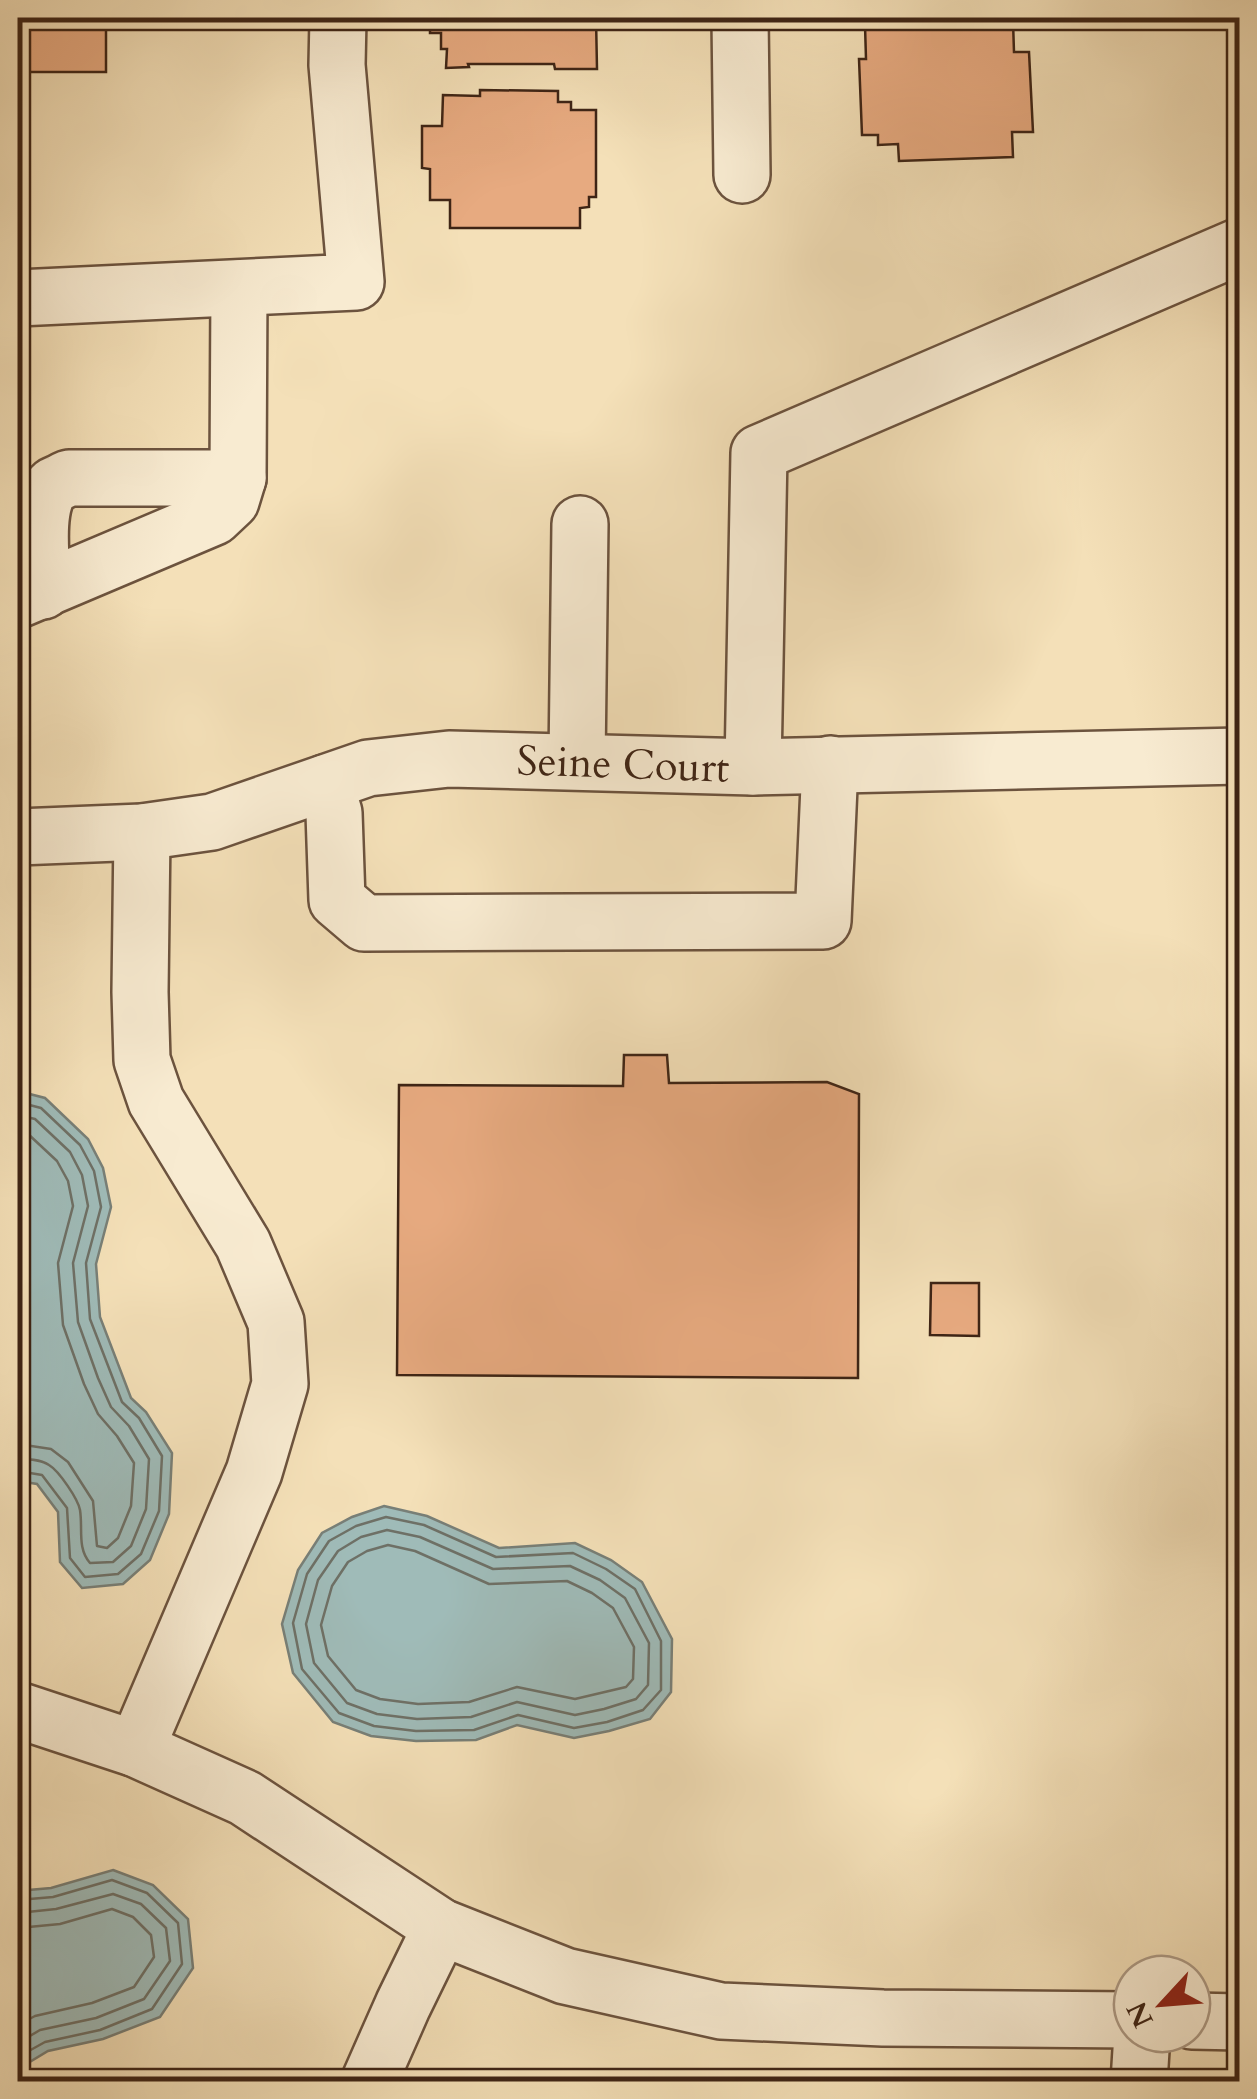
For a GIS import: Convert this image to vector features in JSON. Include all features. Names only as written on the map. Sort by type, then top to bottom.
[{"type":"street","points":[[18,298],[356,282],[336,66],[338,18]]},
{"type":"street","points":[[740,18],[742,175]]},
{"type":"street","points":[[753,767],[759,453],[1237,257]]},
{"type":"street","points":[[30,596],[214,517],[231,501],[238,478],[238,288]]},
{"type":"street","points":[[30,596],[41,512],[54,485],[69,478],[238,478]]},
{"type":"street","points":[[577,761],[580,524]]},
{"type":"street","name":"Seine Court","points":[[18,837],[142,832],[212,822],[368,768],[449,759],[753,767],[1240,756]]},
{"type":"street","points":[[325,783],[334,813],[337,900],[364,922],[823,921],[830,764]]},
{"type":"street","points":[[136,1750],[254,1472],[280,1384],[276,1322],[250,1260],[156,1101],[142,1060],[142,832]]},
{"type":"street","points":[[18,1710],[136,1750],[245,1798],[442,1927],[565,1976],[721,2012],[1112,2020]]},
{"type":"street","points":[[369,2082],[442,1927]]},
{"type":"street","points":[[1212,2021],[1240,2022]]},
{"type":"street","points":[[1138,2082],[1140,2054]]},
{"type":"water","points":[[18,1091],[45,1098],[88,1139],[103,1168],[111,1207],[96,1264],[100,1317],[131,1398],[146,1412],[172,1453],[169,1514],[150,1560],[123,1584],[82,1588],[60,1562],[58,1512],[37,1484],[18,1481]]},
{"type":"water","points":[[384,1506],[427,1516],[499,1548],[575,1543],[611,1560],[642,1582],[672,1639],[671,1692],[650,1719],[574,1738],[517,1725],[476,1740],[416,1741],[371,1736],[333,1722],[293,1673],[282,1624],[298,1570],[322,1533]]},
{"type":"water","points":[[113,1870],[153,1885],[188,1919],[193,1968],[160,2017],[103,2039],[48,2051],[18,2069],[18,1891],[51,1888]]},
{"type":"building","points":[[18,18],[106,18],[106,72],[18,72]]},
{"type":"building","points":[[430,18],[596,18],[597,69],[555,69],[554,64],[468,64],[469,67],[446,68],[447,49],[441,49],[441,33],[430,33]]},
{"type":"building","points":[[878,18],[915,18],[915,24],[1013,21],[1014,52],[1029,52],[1033,132],[1012,132],[1013,157],[899,161],[898,144],[878,145],[878,135],[862,135],[859,59],[866,59],[865,25],[878,25]]},
{"type":"building","points":[[480,90],[558,91],[558,102],[571,102],[571,110],[596,110],[596,197],[589,197],[589,207],[580,208],[580,228],[450,228],[450,200],[430,200],[430,169],[422,168],[422,126],[442,126],[443,95],[480,96]]},
{"type":"building","points":[[624,1055],[667,1055],[669,1083],[827,1082],[859,1094],[858,1378],[397,1375],[399,1085],[623,1086]]},
{"type":"building","points":[[931,1283],[979,1283],[979,1336],[930,1335]]}]
